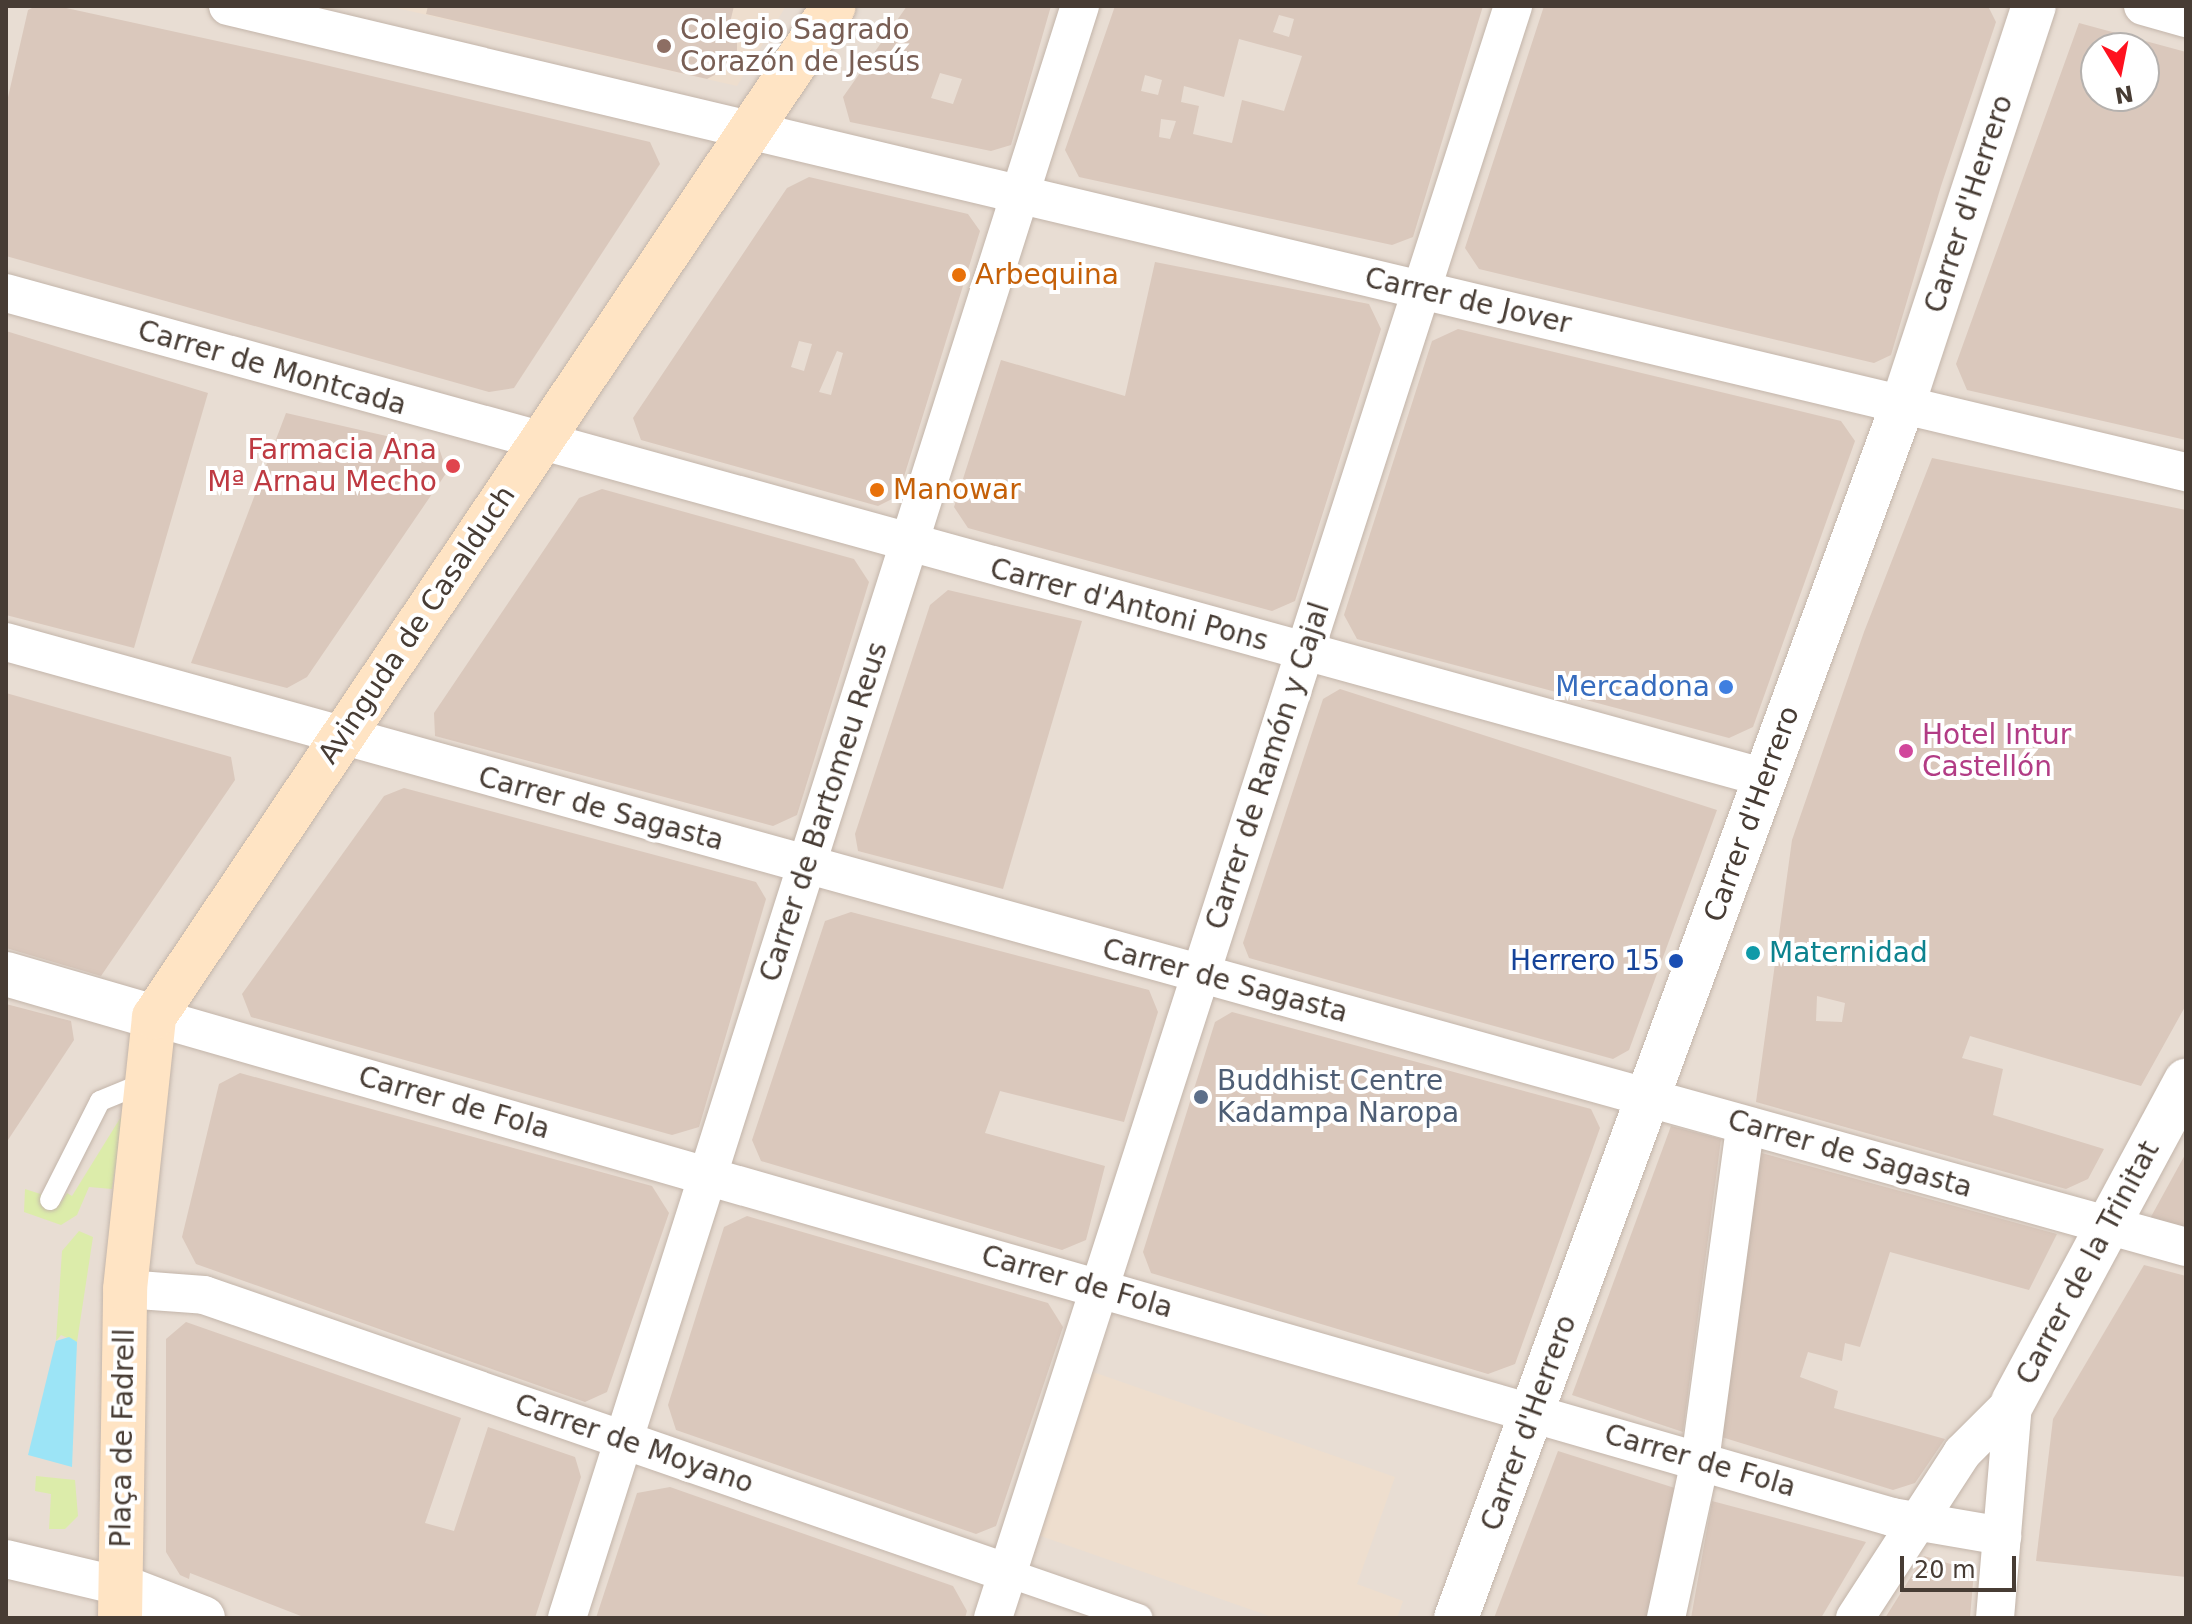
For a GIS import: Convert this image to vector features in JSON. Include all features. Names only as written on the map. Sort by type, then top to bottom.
[{"type":"main road","name":"Avinguda de Casalduch","points":[[125,1289],[154,1017],[834,6]]},
{"type":"main road","name":"Plaça de Fadrell","points":[[120,1602],[125,1289]]},
{"type":"street","name":"Carrer de Jover","points":[[228,6],[2186,472]]},
{"type":"street","name":"Carrer de Bartomeu Reus","points":[[567,1618],[1080,6]]},
{"type":"street","name":"Carrer de Ramón y Cajal","points":[[993,1618],[1513,6]]},
{"type":"street","name":"Carrer d'Herrero","points":[[1456,1618],[1903,404],[2034,6]]},
{"type":"street","points":[[2143,6],[2186,18]]},
{"type":"street","name":"Carrer de Montcada","points":[[6,293],[539,444]]},
{"type":"street","name":"Carrer d'Antoni Pons","points":[[539,444],[1766,778]]},
{"type":"street","name":"Carrer de Sagasta","points":[[6,642],[2186,1247]]},
{"type":"street","points":[[6,974],[154,1017]]},
{"type":"street","name":"Carrer de Fola","points":[[154,1017],[1917,1523],[2002,1536]]},
{"type":"street","name":"Carrer de la Trinitat","points":[[1855,1618],[1962,1453],[2013,1402],[2186,1081]]},
{"type":"street","points":[[1666,1618],[1700,1461],[1745,1126]]},
{"type":"street","name":"Carrer de Moyano","points":[[125,1289],[204,1295],[1138,1618]]},
{"type":"street","name":"Carrer de la Trinitat","points":[[1995,1618],[2013,1402]]},
{"type":"street","points":[[6,1559],[120,1602],[203,1618]]},
{"type":"lane","points":[[50,1200],[100,1101],[146,1082]]},
{"type":"shaded area","points":[[6,6],[2186,6],[2186,1618],[6,1618]]},
{"type":"shaded area","name":"Colegio Sagrado Corazón de Jesús","points":[[388,6],[786,6],[737,86]]},
{"type":"shaded area","points":[[1093,1372],[1395,1477],[1357,1584],[1403,1601],[1397,1618],[1275,1618],[1035,1534]]},
{"type":"green space","points":[[124,1112],[112,1189],[89,1187],[77,1215],[61,1225],[24,1212],[25,1189],[62,1201],[67,1193],[72,1196]]},
{"type":"green space","points":[[79,1231],[93,1237],[77,1342],[61,1335],[56,1341],[62,1251]]},
{"type":"green space","points":[[36,1476],[75,1480],[78,1516],[65,1529],[49,1529],[51,1494],[35,1491]]},
{"type":"water","points":[[69,1337],[77,1342],[72,1467],[28,1455],[56,1341]]},
{"type":"building","points":[[36,6],[57,6],[304,60],[650,142],[660,164],[514,388],[489,392],[6,256],[6,106],[28,10]]},
{"type":"building","name":"Colegio Sagrado Corazón de Jesús","points":[[428,6],[734,6],[727,35],[737,36],[737,53],[720,72],[707,79],[426,14]]},
{"type":"building","points":[[907,6],[1051,6],[1011,145],[991,151],[850,122],[843,97]],"holes":[[[940,73],[962,79],[953,104],[931,98]]]},
{"type":"building","points":[[1115,6],[1483,6],[1413,237],[1392,245],[1079,177],[1065,150]],"holes":[[[1279,15],[1294,19],[1289,37],[1273,32]],[[1239,39],[1302,56],[1284,111],[1242,100],[1232,143],[1193,134],[1199,106],[1181,102],[1184,86],[1224,97]],[[1145,75],[1162,80],[1158,95],[1141,91]],[[1161,119],[1176,121],[1170,139],[1159,137]]]},
{"type":"building","points":[[1544,6],[1988,6],[1996,22],[1941,186],[1891,355],[1874,363],[1479,269],[1465,248]]},
{"type":"building","points":[[2079,23],[2112,32],[2080,32],[2080,112],[2160,112],[2160,45],[2186,52],[2186,440],[1967,390],[1956,364]]},
{"type":"building","points":[[809,177],[968,214],[980,231],[898,496],[878,506],[641,440],[633,418],[787,188]],"holes":[[[799,341],[812,344],[804,371],[791,367]],[[837,351],[843,353],[831,395],[819,392]]]},
{"type":"building","points":[[1155,262],[1369,304],[1381,329],[1295,601],[1272,611],[968,528],[954,507],[1001,360],[1125,396]]},
{"type":"building","points":[[1458,329],[1841,421],[1855,441],[1753,727],[1729,738],[1357,639],[1344,615],[1432,341]]},
{"type":"building","points":[[6,331],[208,393],[134,648],[6,615]]},
{"type":"building","points":[[286,413],[439,448],[447,472],[307,677],[287,688],[191,663]]},
{"type":"building","points":[[1932,458],[2186,510],[2186,1005],[2141,1086],[1970,1036],[1962,1058],[2003,1069],[1993,1115],[2104,1149],[2088,1179],[2066,1189],[1756,1102],[1792,840],[1864,632]],"holes":[[[1817,996],[1845,1003],[1842,1022],[1816,1021]]]},
{"type":"building","points":[[602,489],[854,559],[869,582],[797,815],[773,826],[435,736],[434,713],[579,498]]},
{"type":"building","points":[[948,590],[1082,621],[1003,889],[858,851],[855,834],[930,605]]},
{"type":"building","points":[[1340,689],[1717,810],[1629,1050],[1613,1059],[1249,958],[1243,943],[1323,699]]},
{"type":"building","points":[[6,693],[231,757],[235,780],[101,976],[6,948]]},
{"type":"building","points":[[404,788],[756,882],[766,899],[699,1127],[672,1135],[251,1017],[242,994],[384,796]]},
{"type":"building","points":[[851,912],[1149,990],[1158,1012],[1124,1122],[1000,1091],[985,1133],[1105,1166],[1086,1240],[1062,1250],[761,1161],[752,1140],[825,921]]},
{"type":"building","points":[[6,1004],[71,1021],[74,1040],[6,1143]]},
{"type":"building","points":[[1232,1012],[1591,1109],[1600,1128],[1515,1364],[1488,1374],[1151,1273],[1143,1252],[1215,1022]]},
{"type":"building","points":[[240,1073],[652,1186],[669,1213],[607,1392],[585,1402],[196,1264],[182,1237],[219,1084]]},
{"type":"building","points":[[1671,1126],[1721,1139],[1683,1432],[1572,1395]]},
{"type":"building","points":[[1747,1149],[2057,1234],[2029,1290],[1890,1252],[1860,1347],[1845,1343],[1842,1361],[1808,1352],[1800,1377],[1838,1391],[1834,1408],[1945,1439],[1915,1483],[1893,1490],[1715,1435]]},
{"type":"building","points":[[2186,1153],[2186,1236],[2147,1224]]},
{"type":"building","points":[[747,1216],[1048,1303],[1063,1327],[996,1526],[976,1534],[676,1430],[668,1405],[724,1227]]},
{"type":"building","points":[[2144,1265],[2186,1276],[2186,1577],[2036,1561],[2053,1419]]},
{"type":"building","points":[[186,1322],[461,1418],[425,1523],[454,1531],[488,1427],[575,1457],[581,1477],[535,1618],[306,1618],[190,1573],[189,1579],[180,1575],[166,1552],[166,1339]]},
{"type":"building","points":[[1558,1451],[1678,1489],[1656,1618],[1494,1618]]},
{"type":"building","points":[[670,1487],[953,1586],[967,1611],[965,1618],[596,1618],[637,1493]]},
{"type":"building","points":[[1712,1501],[1866,1542],[1821,1618],[1691,1618]]},
{"type":"building","points":[[1924,1556],[1974,1571],[1970,1618],[1885,1618]]},
{"type":"place","name":"Colegio Sagrado Corazón de Jesús","points":[[664,46]]},
{"type":"place","name":"Arbequina","points":[[959,275]]},
{"type":"place","name":"Farmacia Ana Mª Arnau Mecho","points":[[453,466]]},
{"type":"place","name":"Manowar","points":[[877,490]]},
{"type":"place","name":"Mercadona","points":[[1726,687]]},
{"type":"place","name":"Hotel Intur Castellón","points":[[1906,751]]},
{"type":"place","name":"Maternidad","points":[[1753,953]]},
{"type":"place","name":"Herrero 15","points":[[1676,961]]},
{"type":"place","name":"Buddhist Centre Kadampa Naropa","points":[[1201,1097]]}]
